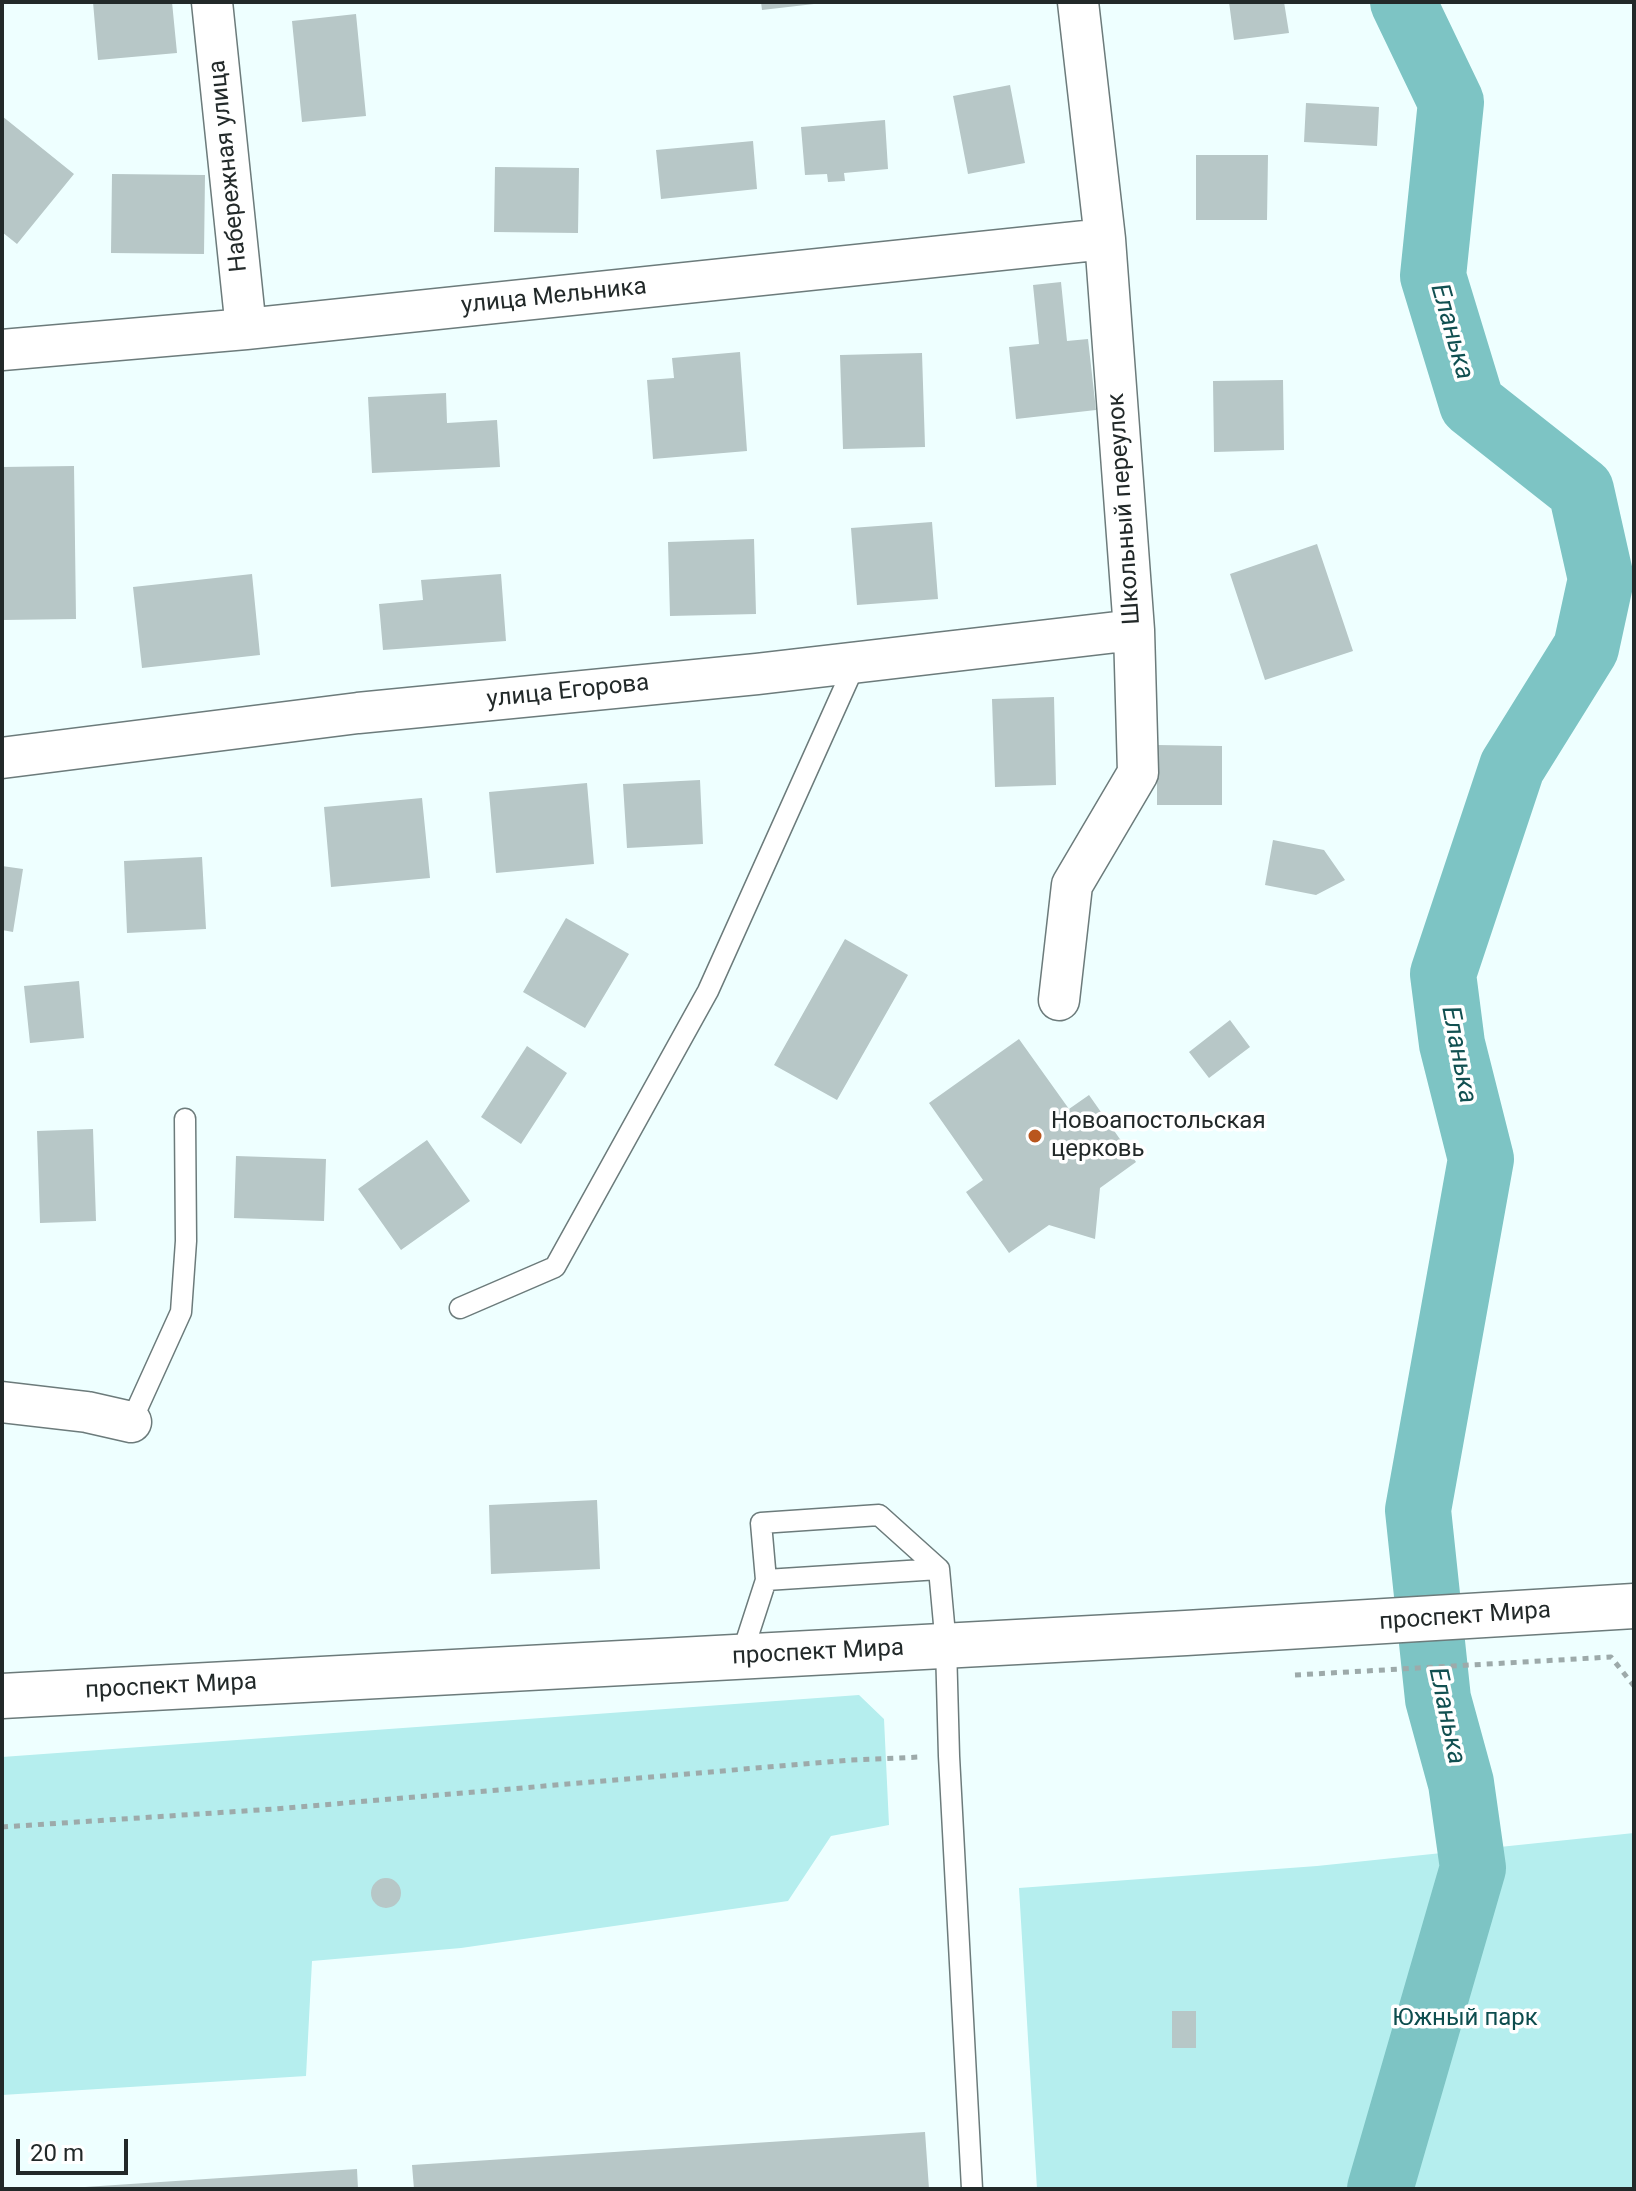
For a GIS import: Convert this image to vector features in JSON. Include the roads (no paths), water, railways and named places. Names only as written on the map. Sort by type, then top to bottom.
[{"type":"main road","name":"проспект Мира","points":[[2,1696],[1352,1624],[1634,1606]]},
{"type":"street","name":"Набережная улица","points":[[212,2],[246,329]]},
{"type":"street","name":"Школьный переулок","points":[[1059,1000],[1072,885],[1138,773],[1134,630],[1105,239],[1078,2]]},
{"type":"street","name":"улица Мельника","points":[[2,350],[246,329],[1105,239]]},
{"type":"street","name":"улица Егорова","points":[[2,758],[358,713],[757,674],[1134,630]]},
{"type":"street","points":[[2,1402],[87,1412],[131,1422]]},
{"type":"lane","points":[[460,1308],[555,1267],[708,991],[856,662]]},
{"type":"lane","points":[[131,1422],[181,1312],[186,1241],[185,1119]]},
{"type":"lane","points":[[741,1657],[766,1580],[761,1523],[879,1515],[939,1569],[946,1646],[972,2189]]},
{"type":"lane","points":[[766,1580],[939,1569]]},
{"type":"waterway","name":"Еланька","points":[[1380,2189],[1473,1868],[1461,1783],[1438,1699],[1418,1510],[1481,1159],[1452,1044],[1443,974],[1512,767],[1586,648],[1601,579],[1581,490],[1472,404],[1433,276],[1451,102],[1403,2]]},
{"type":"place","name":"Новоапостольская церковь","points":[[1035,1136]]},
{"type":"park label","name":"Южный парк","points":[[1465,2019]]}]
